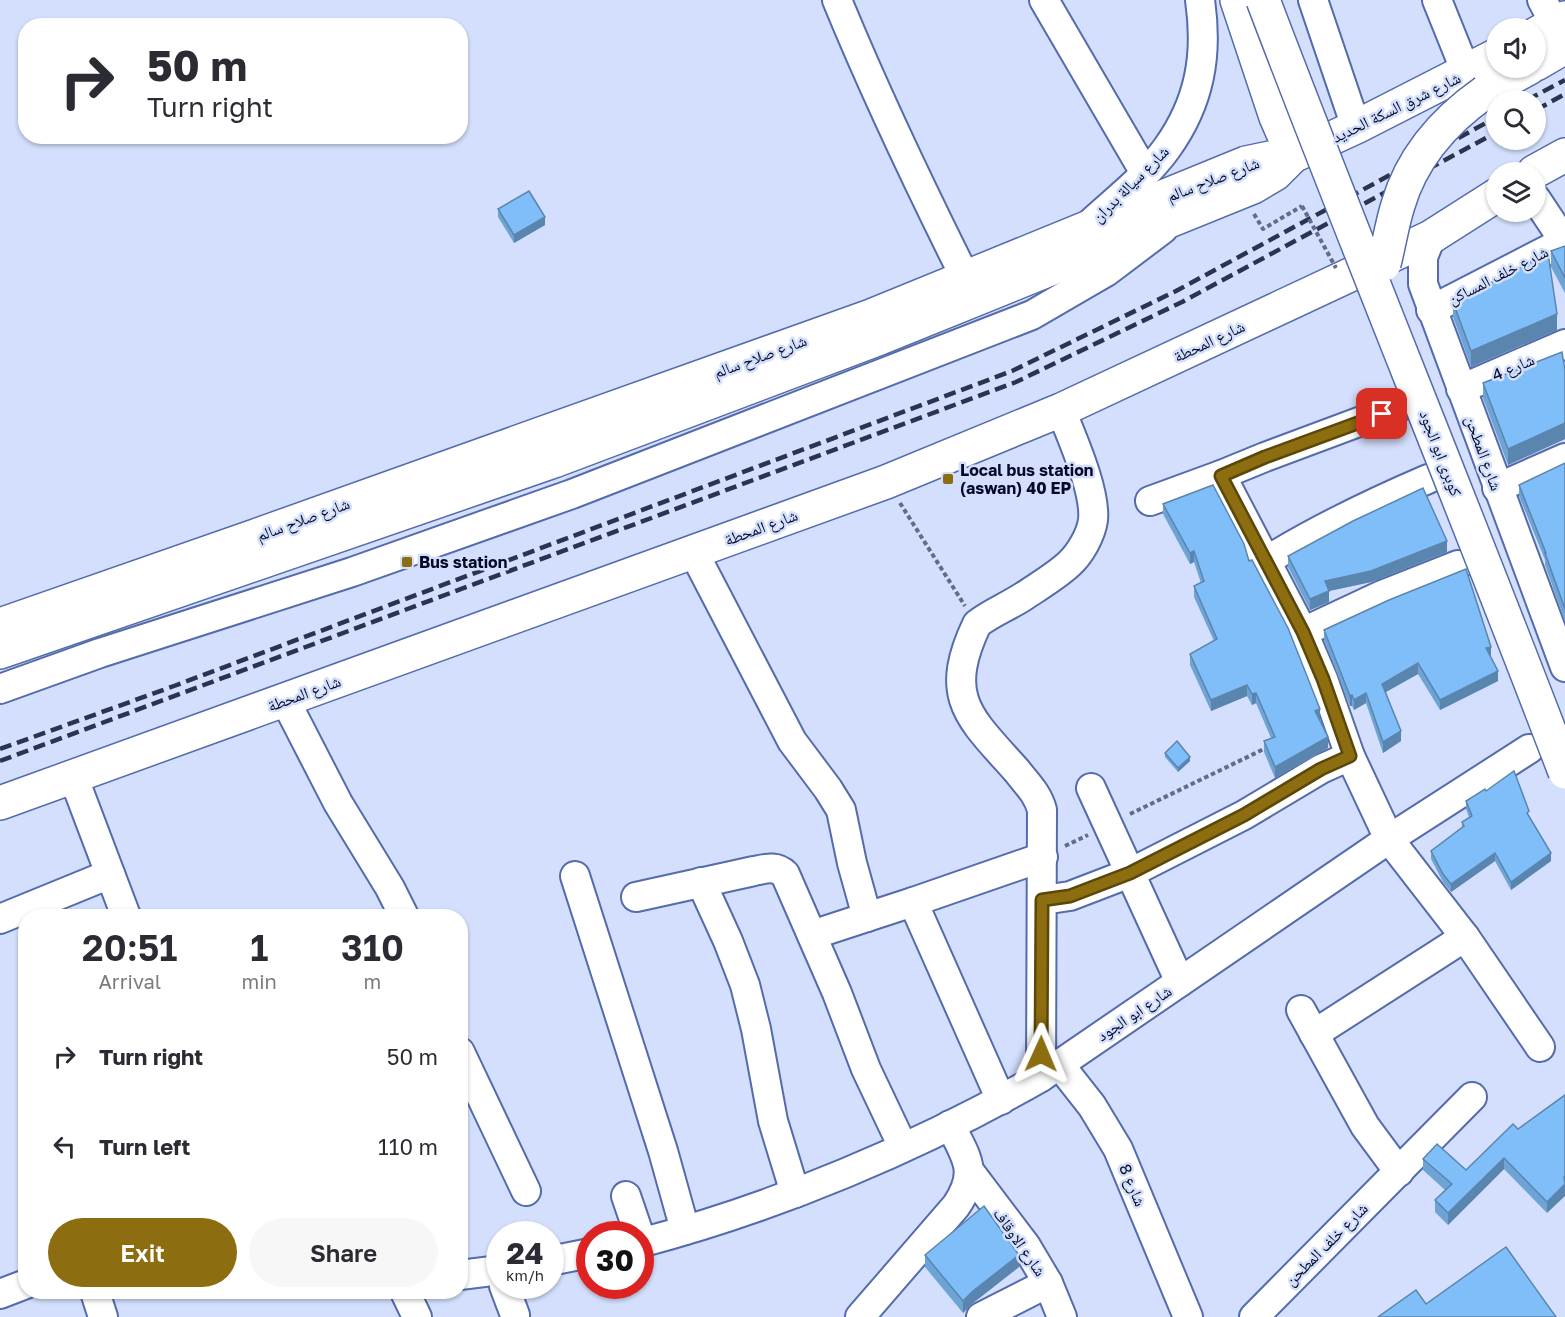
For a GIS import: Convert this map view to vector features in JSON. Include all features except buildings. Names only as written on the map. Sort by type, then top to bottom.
[{"type":"main road","points":[[1237,0],[1276,117],[1293,156]]},
{"type":"main road","name":"كوبرى ابو الجود","points":[[1263,0],[1347,222],[1395,336],[1565,772]]},
{"type":"main road","name":"كوبرى ابو الجود","points":[[1285,0],[1384,264],[1520,600],[1565,721]]},
{"type":"main road","points":[[1546,41],[1553,25]]},
{"type":"main road","name":"شارع شرق السكة الحديد","points":[[1293,156],[1356,127],[1475,82],[1486,68]]},
{"type":"main road","points":[[1384,264],[1398,203],[1409,176],[1424,151],[1456,114],[1475,82],[1490,78]]},
{"type":"main road","points":[[1546,165],[1565,155]]},
{"type":"main road","name":"شارع صلاح سالم","points":[[0,625],[849,324],[966,279],[1246,163],[1293,156]]},
{"type":"main road","name":"شارع صلاح سالم","points":[[0,652],[554,461],[880,338],[1253,187],[1275,174],[1293,156]]},
{"type":"main road","name":"شارع المحطة","points":[[0,803],[886,482],[1061,410],[1431,237],[1486,202]]},
{"type":"street","points":[[837,0],[868,76],[966,279]]},
{"type":"street","points":[[1044,0],[1145,173]]},
{"type":"street","name":"شارع سيالة بدران","points":[[1084,230],[1145,173],[1167,149],[1184,122],[1196,92],[1203,61],[1204,29],[1200,0]]},
{"type":"street","points":[[1313,0],[1356,127]]},
{"type":"street","points":[[1437,0],[1475,82]]},
{"type":"street","points":[[1546,214],[1564,241]]},
{"type":"street","points":[[0,689],[100,653],[352,573],[572,494],[1032,315],[1106,272],[1173,221]]},
{"type":"street","name":"شارع المطحن","points":[[1431,237],[1423,257],[1423,284],[1431,310],[1565,667]]},
{"type":"street","name":"شارع خلف المساكن","points":[[1431,310],[1564,241]]},
{"type":"street","name":"شارع 4","points":[[1461,389],[1565,344]]},
{"type":"street","points":[[1150,501],[1399,407]]},
{"type":"street","points":[[1050,1070],[1040,802],[1035,792],[982,732],[962,699],[960,684],[962,666],[977,624],[1018,600],[1070,563],[1081,549],[1093,522],[1093,506],[1061,410]]},
{"type":"street","points":[[1497,488],[1565,458]]},
{"type":"street","points":[[1221,476],[1303,632],[1323,679],[1350,756],[1389,839],[1465,937],[1540,1047]]},
{"type":"street","points":[[1266,561],[1356,510],[1428,479]]},
{"type":"street","points":[[693,551],[792,741],[841,810],[852,863],[867,917]]},
{"type":"street","points":[[1303,632],[1382,595],[1458,566]]},
{"type":"street","points":[[285,700],[338,803],[400,909]]},
{"type":"street","name":"شارع ابو الجود","points":[[654,1237],[685,1230],[795,1193],[903,1147],[1000,1100],[1050,1070],[1389,839],[1528,749]]},
{"type":"street","points":[[1042,900],[1070,896],[1130,873],[1244,815],[1321,769],[1350,756]]},
{"type":"street","points":[[74,776],[123,909]]},
{"type":"street","points":[[1091,788],[1180,982]]},
{"type":"street","points":[[812,935],[1043,857]]},
{"type":"street","points":[[636,897],[770,868],[781,871],[788,881],[812,935],[867,1069],[903,1147]]},
{"type":"street","points":[[24,909],[110,874]]},
{"type":"street","points":[[575,876],[663,1151],[685,1230]]},
{"type":"street","points":[[701,882],[745,985],[763,1060],[773,1121],[795,1193]]},
{"type":"street","points":[[913,902],[1000,1100]]},
{"type":"street","points":[[0,919],[18,912]]},
{"type":"street","points":[[1399,1172],[1365,1126],[1308,1022],[1465,937]]},
{"type":"street","name":"شارع 8","points":[[1050,1070],[1092,1106],[1118,1149],[1188,1317]]},
{"type":"street","points":[[468,1071],[526,1191]]},
{"type":"street","name":"شارع خلف المطحن","points":[[1254,1317],[1472,1097]]},
{"type":"street","name":"شارع الاوقاف","points":[[950,1125],[965,1155],[969,1172],[1026,1246],[1048,1283],[1062,1317]]},
{"type":"street","points":[[870,1314],[956,1206],[966,1191],[969,1172]]},
{"type":"street","points":[[626,1196],[634,1221]]},
{"type":"street","points":[[468,1275],[486,1275]]},
{"type":"street","points":[[981,1317],[1048,1283]]},
{"type":"street","points":[[0,1294],[18,1287]]},
{"type":"street","points":[[97,1299],[103,1317]]},
{"type":"street","points":[[408,1299],[417,1317]]},
{"type":"street","points":[[508,1299],[514,1315]]},
{"type":"path","points":[[1263,228],[1302,206],[1336,268]]},
{"type":"path","points":[[886,482],[977,624]]},
{"type":"path","points":[[1043,857],[1272,745]]},
{"type":"railway","points":[[1546,90],[1565,80]]},
{"type":"railway","points":[[1546,104],[1565,94]]},
{"type":"railway","points":[[0,749],[174,686],[1012,371],[1176,291],[1486,123]]},
{"type":"railway","points":[[0,761],[1016,382],[1182,302],[1486,138]]},
{"type":"place","name":"Local bus station (aswan) 40 EP","points":[[948,479]]},
{"type":"place","name":"Bus station","points":[[407,562]]},
{"type":"route","points":[[1041,1054],[1042,900],[1070,896],[1093,889],[1130,873],[1244,815],[1321,769],[1350,756],[1323,679],[1303,632],[1221,476],[1265,457],[1382,414]]}]
